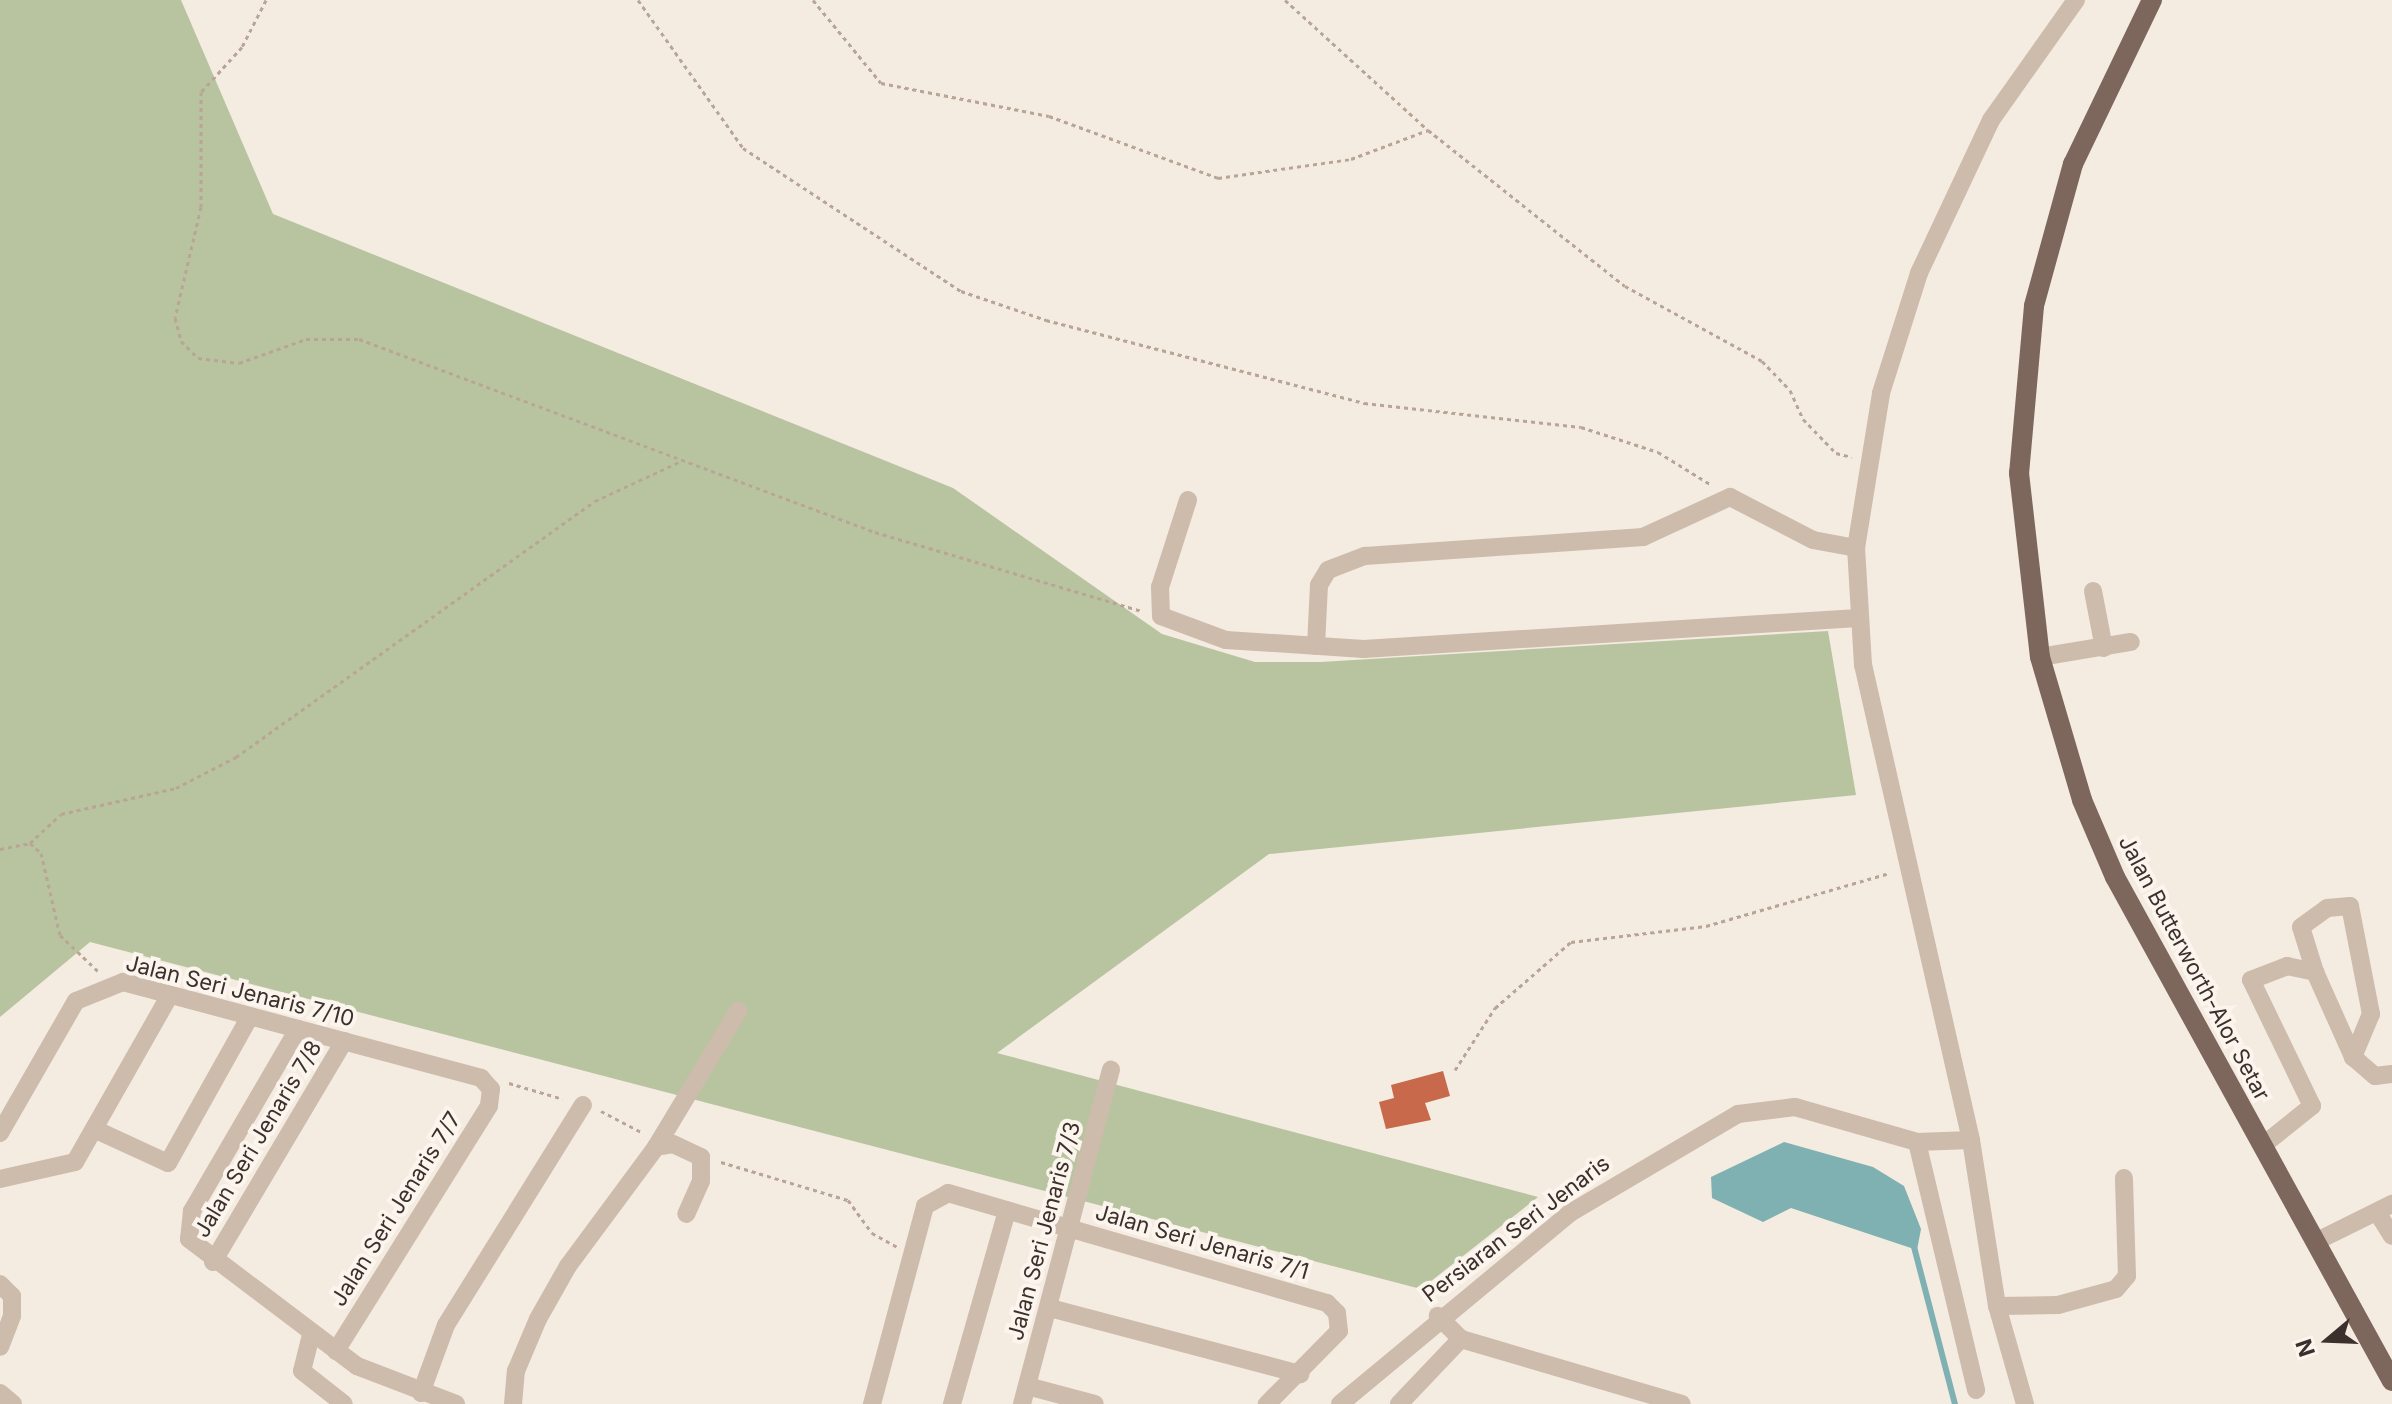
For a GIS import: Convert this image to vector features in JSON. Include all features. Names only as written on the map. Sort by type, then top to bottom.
[{"type":"main road","name":"Jalan Butterworth-Alor Setar","points":[[2152,0],[2073,164],[2034,306],[2019,473],[2040,657],[2078,787],[2115,877],[2392,1381]]},
{"type":"street","points":[[2025,1404],[1997,1306],[1971,1140],[1904,870],[1858,618],[1856,548],[1867,460],[1900,333],[1951,200],[1991,120],[2076,0]]},
{"type":"street","points":[[1316,646],[1319,585],[1345,560],[1643,537],[1730,497],[1813,540],[1856,548]]},
{"type":"street","points":[[1188,500],[1160,587],[1161,616],[1226,640],[1396,647],[1858,618]]},
{"type":"street","points":[[2093,591],[2104,648]]},
{"type":"street","points":[[2040,657],[2131,642]]},
{"type":"street","points":[[2353,1057],[2371,1014],[2350,906],[2327,908],[2301,927],[2315,972],[2353,1057],[2375,1076],[2392,1074]]},
{"type":"street","points":[[2262,1146],[2312,1106],[2251,980],[2287,966],[2315,972]]},
{"type":"street","name":"Jalan Seri Jenaris 7/10","points":[[0,1133],[76,1001],[123,982],[481,1078],[491,1089]]},
{"type":"street","points":[[0,1179],[75,1162],[170,995]]},
{"type":"street","points":[[513,1404],[525,1347],[553,1292],[656,1147],[738,1011]]},
{"type":"street","points":[[94,1129],[164,1165],[250,1016]]},
{"type":"street","points":[[298,1029],[188,1220],[194,1247],[336,1351],[421,1393],[456,1404]]},
{"type":"street","name":"Jalan Seri Jenaris 7/8","points":[[213,1262],[344,1041]]},
{"type":"street","name":"Jalan Seri Jenaris 7/3","points":[[1024,1395],[1050,1308],[1111,1070]]},
{"type":"street","name":"Jalan Seri Jenaris 7/7","points":[[336,1351],[489,1106],[491,1089]]},
{"type":"street","points":[[421,1393],[446,1325],[583,1105]]},
{"type":"street","name":"Persiaran Seri Jenaris","points":[[1340,1404],[1438,1316],[1570,1213],[1738,1114],[1795,1107],[1917,1142],[1971,1140]]},
{"type":"street","points":[[1917,1142],[1976,1390]]},
{"type":"street","points":[[656,1147],[673,1144],[701,1157],[701,1181],[686,1214]]},
{"type":"street","points":[[1997,1306],[2058,1305],[2116,1289],[2127,1276],[2124,1178]]},
{"type":"street","name":"Jalan Seri Jenaris 7/1","points":[[913,1250],[925,1206],[934,1196],[948,1193],[1327,1303],[1337,1313],[1339,1331],[1300,1374],[1267,1404]]},
{"type":"street","points":[[2315,1242],[2385,1208],[2392,1236]]},
{"type":"street","points":[[952,1404],[1007,1211]]},
{"type":"street","points":[[872,1404],[913,1250]]},
{"type":"street","points":[[0,1284],[12,1296],[12,1316],[0,1347]]},
{"type":"street","points":[[1050,1308],[1300,1374]]},
{"type":"street","points":[[1438,1316],[1461,1339],[1682,1404]]},
{"type":"street","points":[[311,1335],[302,1371],[344,1404]]},
{"type":"street","points":[[1402,1401],[1461,1339]]},
{"type":"street","points":[[0,1393],[13,1404]]},
{"type":"street","points":[[1024,1395],[1095,1404]]},
{"type":"street","points":[[1402,1401],[1426,1404]]},
{"type":"path","points":[[266,0],[242,47],[212,76],[201,92],[201,207],[193,267],[175,318],[181,341],[198,358],[239,363],[306,339],[359,339],[875,532],[1161,616]]},
{"type":"path","points":[[638,0],[743,148],[961,291],[1046,320],[1364,403],[1581,427],[1658,452],[1730,497]]},
{"type":"path","points":[[813,0],[881,83],[1049,116],[1218,178],[1351,159],[1428,130]]},
{"type":"path","points":[[1285,0],[1428,130],[1625,286],[1762,361],[1836,453],[1867,460]]},
{"type":"path","points":[[0,849],[30,843],[61,814],[176,788],[236,757],[595,501],[681,461]]},
{"type":"path","points":[[30,843],[48,863],[60,935],[89,967],[123,982]]},
{"type":"path","points":[[1455,1070],[1495,1008],[1571,942],[1706,926],[1904,870]]},
{"type":"path","points":[[701,1157],[825,1189],[848,1200],[885,1245],[913,1250]]},
{"type":"green space","points":[[0,0],[181,0],[273,214],[953,488],[1162,634],[1255,662],[1321,662],[1828,631],[1856,795],[1269,854],[997,1053],[1538,1197],[1421,1289],[90,942],[0,1017]]},
{"type":"water","points":[[1784,1142],[1873,1167],[1904,1186],[1921,1229],[1917,1250],[1791,1208],[1763,1222],[1712,1198],[1711,1177]]},
{"type":"building","points":[[1443,1071],[1450,1096],[1425,1103],[1431,1120],[1386,1129],[1379,1102],[1394,1098],[1391,1085]]},
{"type":"waterway","points":[[1913,1243],[1955,1404]]}]
